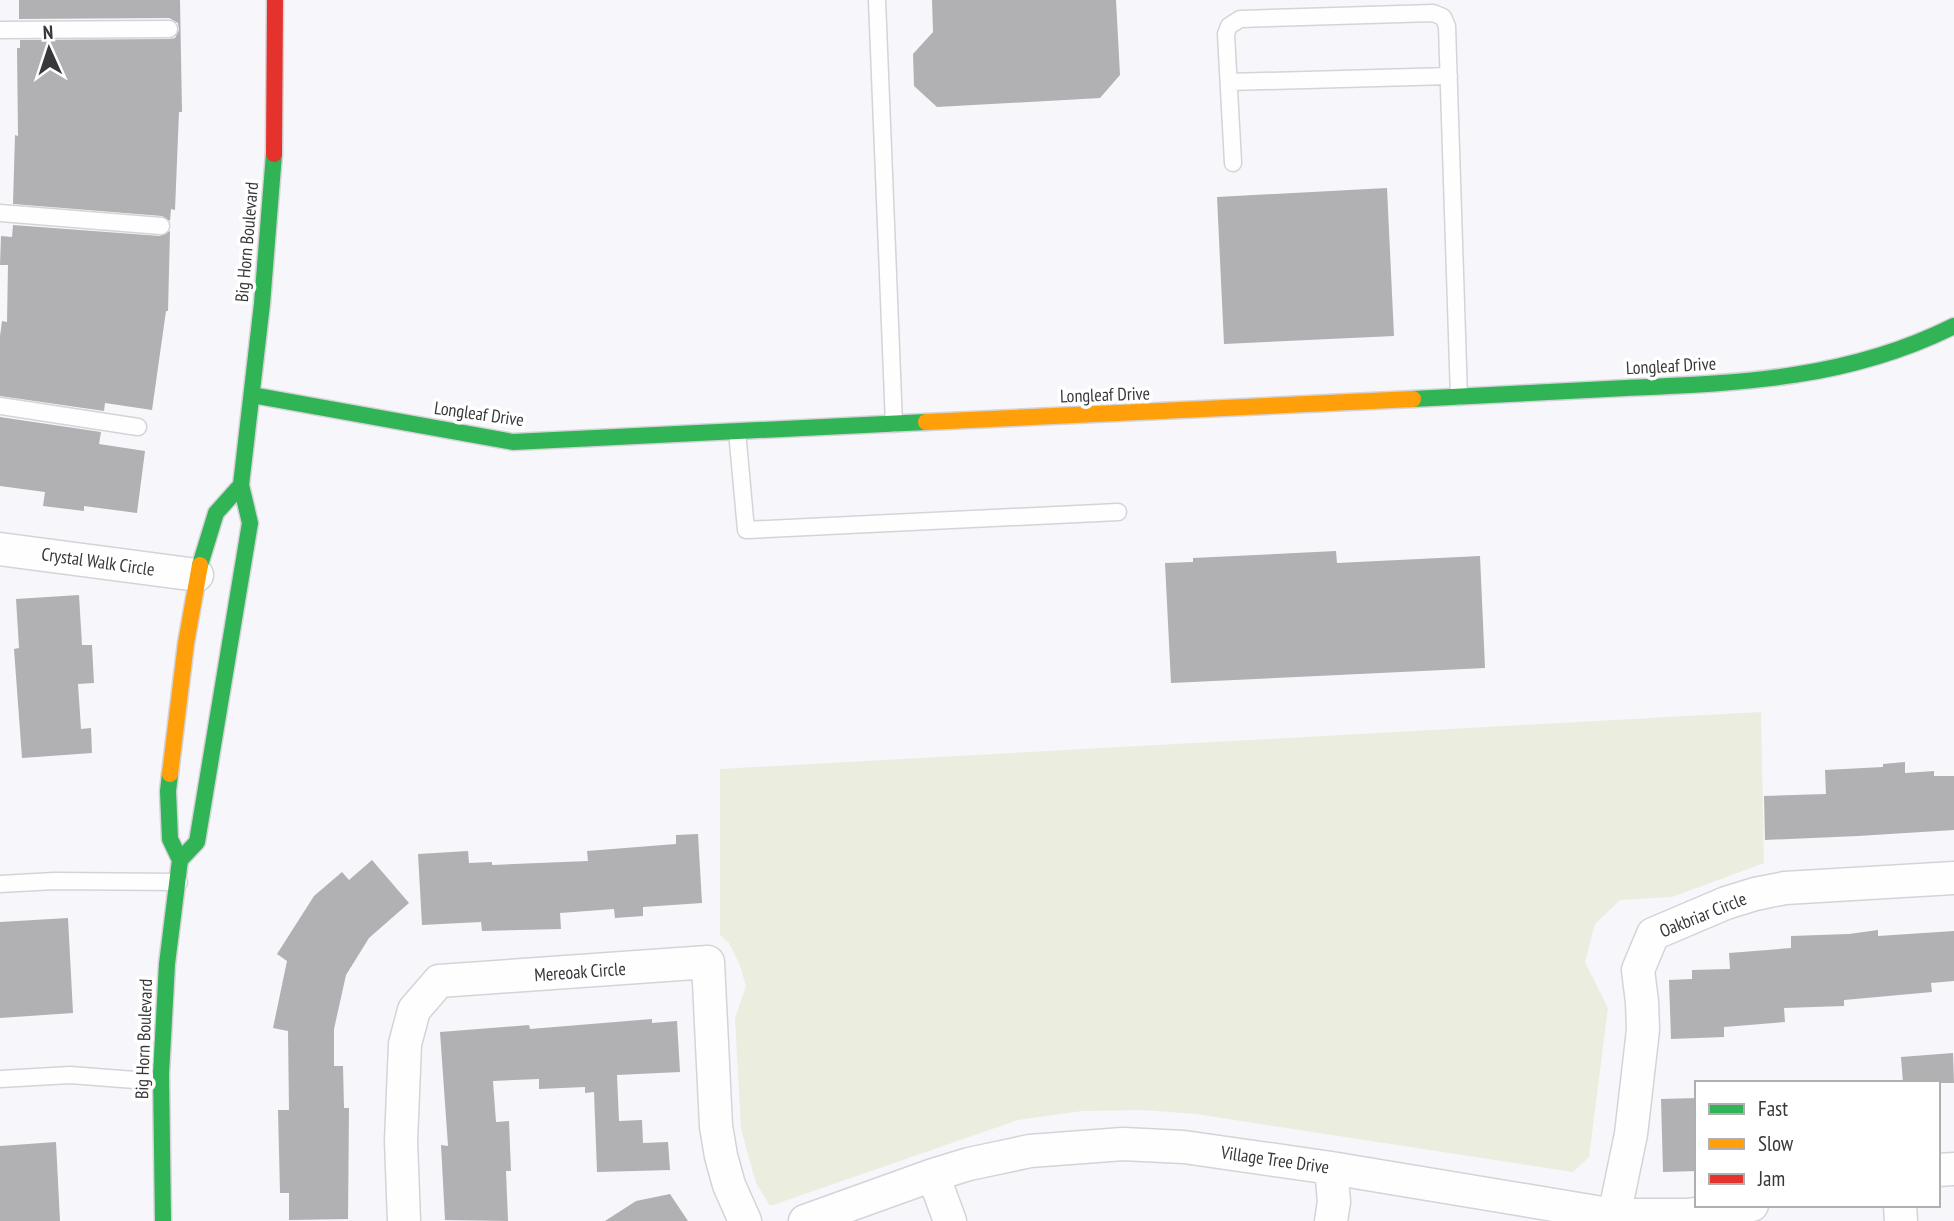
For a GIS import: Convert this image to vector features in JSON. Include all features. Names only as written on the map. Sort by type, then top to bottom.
[{"type":"street","name":"Big Horn Boulevard","points":[[180,860],[197,842],[250,523],[241,485],[268,251],[275,123],[275,0]]},
{"type":"street","name":"Longleaf Drive","points":[[252,395],[513,442],[1713,384],[1825,372],[1889,356],[1954,327]]},
{"type":"street","name":"Big Horn Boulevard","points":[[163,1221],[161,1082],[167,964],[180,860],[170,839],[169,790],[186,643],[205,581],[216,513],[241,485]]},
{"type":"street","name":"Crystal Walk Circle","points":[[0,549],[205,581]]},
{"type":"street","points":[[200,722],[211,756]]},
{"type":"street","name":"Oakbriar Circle","points":[[1614,1218],[1631,1134],[1643,1030],[1638,970],[1653,934],[1726,903],[1775,890],[1954,878]]},
{"type":"street","name":"Mereoak Circle","points":[[404,1221],[401,1141],[405,1044],[414,1010],[439,981],[708,962],[716,1126],[720,1156],[744,1221]]},
{"type":"street","name":"Village Tree Drive","points":[[805,1221],[933,1175],[1030,1151],[1123,1144],[1184,1147],[1331,1168],[1614,1218],[1688,1215],[1739,1207]]},
{"type":"street","points":[[1331,1168],[1334,1202],[1331,1221]]},
{"type":"street","points":[[933,1175],[950,1221]]},
{"type":"lane","points":[[877,0],[894,424]]},
{"type":"lane","points":[[1233,163],[1226,34],[1229,26],[1240,19],[1419,13],[1433,13],[1443,17],[1447,26],[1459,397]]},
{"type":"lane","points":[[0,30],[169,29]]},
{"type":"lane","points":[[1229,82],[1449,76]]},
{"type":"lane","points":[[0,213],[161,226]]},
{"type":"lane","points":[[0,406],[138,427]]},
{"type":"lane","points":[[737,431],[746,530],[1118,512]]},
{"type":"lane","points":[[0,884],[54,881],[179,882]]},
{"type":"lane","points":[[0,1079],[70,1074],[161,1082]]},
{"type":"green space","points":[[1761,712],[1764,863],[1672,897],[1620,900],[1595,924],[1585,962],[1608,1008],[1589,1157],[1573,1172],[1196,1114],[1143,1110],[1082,1111],[1018,1120],[770,1206],[756,1183],[741,1129],[735,1018],[746,986],[729,943],[720,935],[720,769]]},
{"type":"building","points":[[19,0],[180,0],[182,112],[179,112],[175,210],[171,209],[170,221],[162,216],[13,204],[15,135],[18,136],[17,48],[20,48],[20,40],[169,39],[175,38],[179,30],[178,23],[169,18],[19,19]]},
{"type":"building","points":[[932,0],[1116,0],[1120,75],[1100,98],[937,107],[914,86],[913,54],[933,32]]},
{"type":"building","points":[[1387,188],[1394,336],[1224,344],[1217,197]]},
{"type":"building","points":[[13,225],[160,236],[170,231],[168,311],[152,410],[105,403],[104,411],[0,396],[0,336],[2,321],[7,322],[8,265],[0,265],[1,236],[12,237]]},
{"type":"building","points":[[0,417],[101,432],[99,444],[145,451],[137,513],[84,506],[84,511],[43,506],[45,492],[0,486]]},
{"type":"building","points":[[1336,551],[1337,563],[1480,556],[1485,668],[1171,683],[1165,563],[1193,562],[1193,558]]},
{"type":"building","points":[[79,595],[82,645],[92,645],[94,683],[78,684],[81,729],[91,728],[92,753],[22,758],[14,649],[19,648],[16,599]]},
{"type":"building","points":[[1905,762],[1905,773],[1934,771],[1934,776],[1954,776],[1954,830],[1765,840],[1764,796],[1826,794],[1825,770],[1883,767],[1883,764]]},
{"type":"building","points":[[698,834],[702,903],[643,907],[643,916],[615,918],[614,909],[560,913],[561,929],[482,931],[481,922],[422,925],[418,854],[468,851],[469,863],[492,862],[492,865],[588,861],[587,851],[676,844],[676,835]]},
{"type":"building","points":[[372,860],[409,903],[369,938],[346,975],[334,1029],[334,1066],[343,1066],[344,1108],[349,1108],[348,1219],[289,1220],[289,1193],[280,1193],[278,1110],[289,1110],[288,1031],[273,1028],[287,961],[277,954],[314,896],[342,872],[349,880]]},
{"type":"building","points":[[68,918],[73,1013],[0,1018],[0,922]]},
{"type":"building","points":[[1878,930],[1878,936],[1954,931],[1954,981],[1931,983],[1932,992],[1844,1000],[1844,1006],[1784,1008],[1785,1022],[1724,1027],[1724,1037],[1671,1039],[1669,980],[1692,979],[1692,970],[1730,969],[1729,953],[1791,948],[1791,936]]},
{"type":"building","points":[[652,1019],[652,1023],[677,1021],[680,1072],[617,1075],[619,1121],[642,1120],[643,1143],[668,1142],[670,1170],[597,1172],[594,1092],[585,1093],[585,1087],[539,1089],[539,1079],[493,1081],[496,1122],[509,1121],[511,1171],[506,1171],[508,1221],[445,1220],[441,1145],[448,1146],[440,1032],[529,1025],[530,1029]]},
{"type":"building","points":[[1953,1053],[1954,1083],[1903,1081],[1901,1057]]},
{"type":"building","points":[[1695,1098],[1695,1171],[1663,1172],[1661,1099]]},
{"type":"building","points":[[56,1142],[60,1221],[0,1221],[0,1146]]},
{"type":"building","points":[[670,1194],[688,1221],[605,1221],[636,1201]]},
{"type":"traffic: fast","points":[[180,860],[197,842],[250,523],[241,485],[262,304],[274,154]]},
{"type":"traffic: fast","points":[[1413,399],[1711,384],[1794,375],[1874,357],[1914,344],[1954,326]]},
{"type":"traffic: fast","points":[[252,395],[513,442],[926,422]]},
{"type":"traffic: fast","points":[[200,565],[216,513],[241,485]]},
{"type":"traffic: fast","points":[[163,1221],[161,1074],[167,964],[180,860],[170,839],[170,774]]},
{"type":"traffic: slow","points":[[926,422],[1413,399]]},
{"type":"traffic: slow","points":[[170,774],[186,643],[200,565]]},
{"type":"traffic: jam","points":[[274,154],[275,0]]}]
